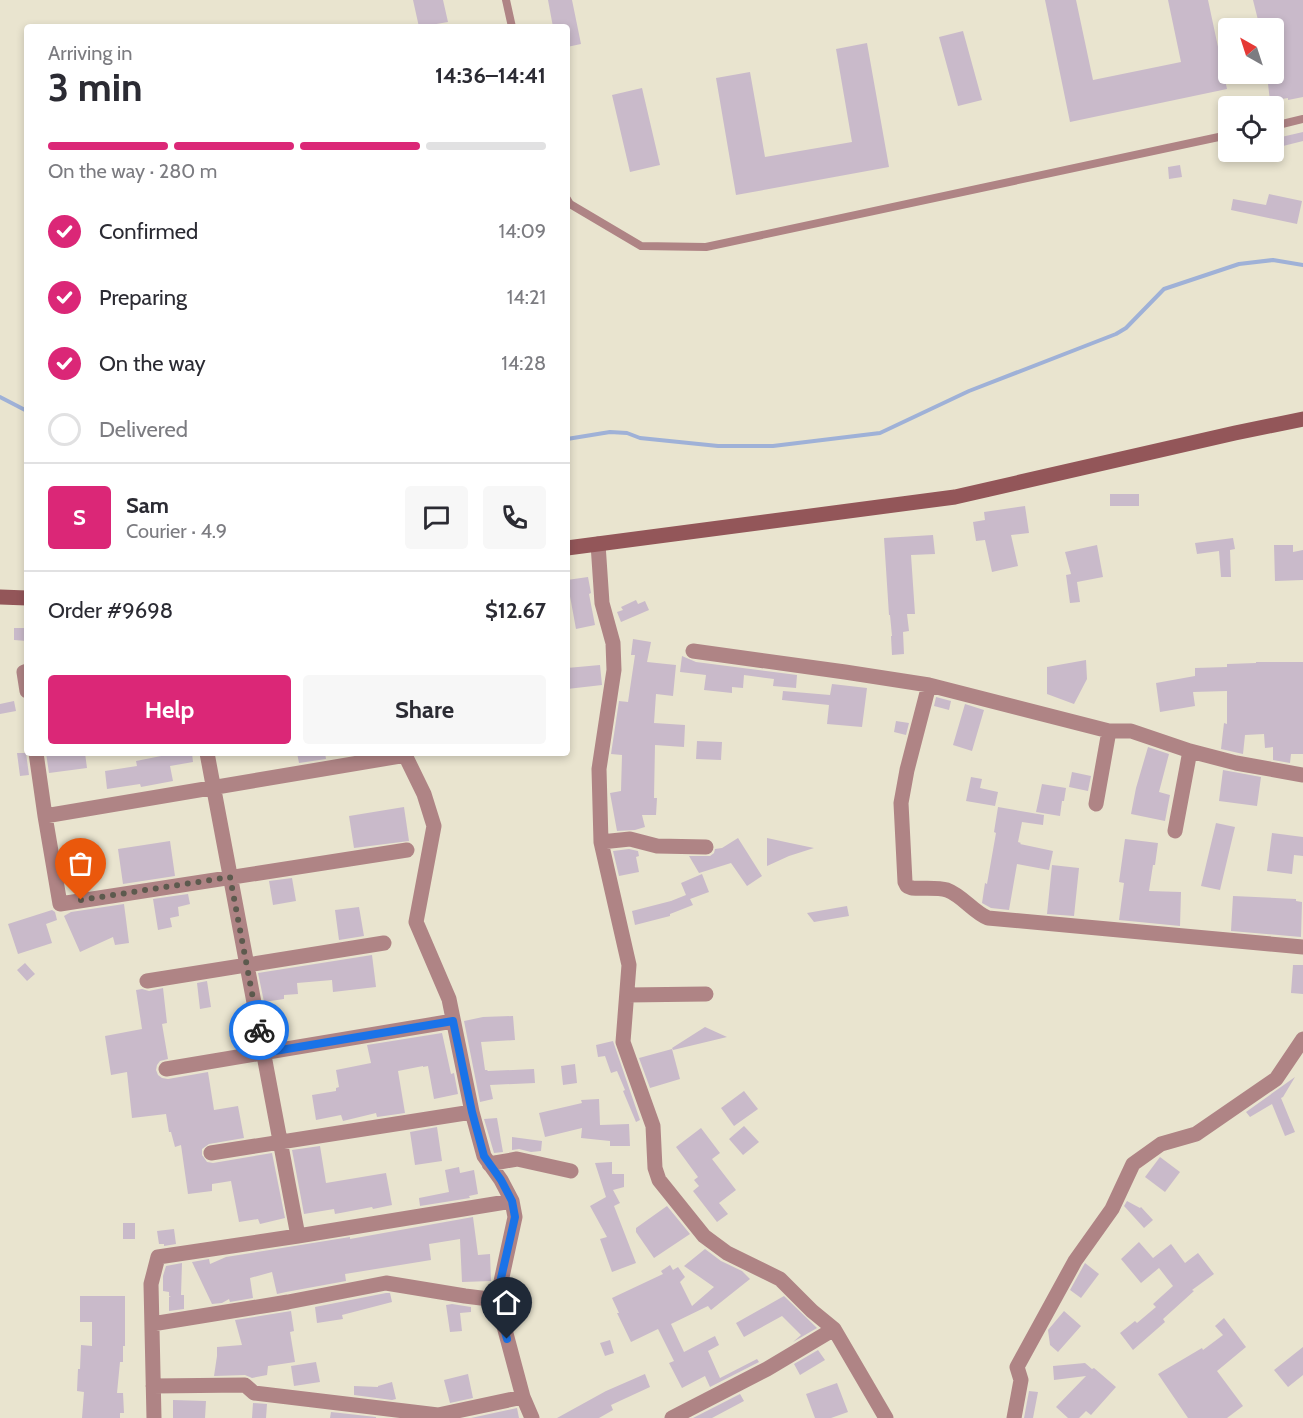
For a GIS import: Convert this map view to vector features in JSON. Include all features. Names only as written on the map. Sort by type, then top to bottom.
[{"type":"main road","points":[[570,548],[955,497],[1303,419]]},
{"type":"main road","points":[[0,597],[24,598]]},
{"type":"street","points":[[598,544],[602,603],[613,643],[614,670],[599,769],[601,842],[630,965],[623,1042],[653,1126],[655,1168],[659,1180],[704,1236],[727,1253],[780,1279],[834,1329],[886,1418]]},
{"type":"street","points":[[693,651],[929,685],[1108,731],[1131,731],[1190,751],[1236,763],[1303,775]]},
{"type":"street","points":[[929,685],[901,803],[905,882],[908,886],[945,890],[955,894],[988,918],[1303,947]]},
{"type":"street","points":[[1096,804],[1108,731]]},
{"type":"street","points":[[1175,831],[1190,751]]},
{"type":"street","points":[[36,756],[60,904],[406,850]]},
{"type":"street","points":[[208,756],[298,1236]]},
{"type":"street","points":[[45,816],[393,756]]},
{"type":"street","points":[[406,756],[424,794],[434,826],[416,922],[448,999],[472,1112],[484,1156],[512,1201],[515,1217],[496,1300],[523,1397],[532,1418]]},
{"type":"street","points":[[601,842],[630,839],[657,846],[706,847]]},
{"type":"street","points":[[147,981],[384,943]]},
{"type":"street","points":[[627,995],[706,994]]},
{"type":"street","points":[[166,1069],[453,1021]]},
{"type":"street","points":[[1014,1418],[1021,1380],[1017,1367],[1075,1261],[1112,1209],[1133,1164],[1161,1144],[1196,1134],[1276,1079],[1303,1039]]},
{"type":"street","points":[[211,1153],[472,1112]]},
{"type":"street","points":[[489,1164],[517,1159],[571,1171]]},
{"type":"street","points":[[154,1418],[151,1284],[158,1257],[512,1201]]},
{"type":"street","points":[[152,1324],[288,1302],[386,1282],[496,1300]]},
{"type":"street","points":[[672,1418],[767,1369],[834,1329]]},
{"type":"street","points":[[153,1386],[245,1385],[254,1393],[438,1415],[523,1397]]},
{"type":"lane","points":[[506,0],[511,24]]},
{"type":"lane","points":[[1284,124],[1303,119]]},
{"type":"lane","points":[[570,204],[641,246],[706,247],[1218,137]]},
{"type":"building","points":[[413,0],[443,0],[448,22],[418,24]]},
{"type":"building","points":[[548,0],[572,0],[581,44],[570,46],[570,24],[552,24]]},
{"type":"building","points":[[1045,0],[1076,0],[1093,80],[1181,62],[1168,0],[1208,0],[1218,47],[1218,84],[1226,84],[1227,89],[1070,122]]},
{"type":"building","points":[[1253,0],[1303,0],[1303,97],[1288,100],[1288,98],[1284,99],[1284,96],[1269,96],[1268,84],[1284,84],[1284,18],[1258,18]]},
{"type":"building","points":[[963,31],[982,100],[958,106],[939,37]]},
{"type":"building","points":[[867,43],[889,167],[736,195],[716,78],[750,72],[765,157],[852,142],[836,49]]},
{"type":"building","points":[[642,88],[660,165],[630,172],[612,95]]},
{"type":"building","points":[[1303,132],[1303,141],[1284,146],[1284,136]]},
{"type":"building","points":[[1180,165],[1182,177],[1169,179],[1168,167]]},
{"type":"building","points":[[1269,194],[1302,201],[1297,224],[1231,210],[1233,199],[1266,205]]},
{"type":"building","points":[[1110,494],[1139,494],[1139,506],[1110,506]]},
{"type":"building","points":[[1025,506],[1029,533],[1011,535],[1018,566],[992,572],[985,540],[976,541],[973,522],[985,520],[984,512]]},
{"type":"building","points":[[933,535],[935,554],[911,555],[915,614],[907,614],[909,631],[903,632],[904,654],[892,655],[884,538]]},
{"type":"building","points":[[1233,538],[1235,549],[1230,550],[1231,577],[1221,577],[1219,551],[1197,554],[1195,543]]},
{"type":"building","points":[[1097,545],[1103,577],[1077,582],[1080,602],[1070,603],[1066,575],[1071,574],[1065,552]]},
{"type":"building","points":[[1274,545],[1293,545],[1293,552],[1303,550],[1303,580],[1275,581]]},
{"type":"building","points":[[588,577],[595,625],[576,629],[570,596],[570,580]]},
{"type":"building","points":[[636,600],[638,604],[645,601],[649,610],[621,622],[617,612],[623,610],[621,607]]},
{"type":"building","points":[[14,628],[24,628],[24,641],[14,640]]},
{"type":"building","points":[[633,639],[651,642],[647,662],[676,665],[673,696],[656,694],[654,723],[685,725],[684,747],[655,745],[656,815],[642,815],[645,827],[617,831],[610,793],[621,791],[622,755],[611,754],[619,701],[628,702],[635,655],[631,655]]},
{"type":"building","points":[[682,656],[696,662],[797,675],[796,688],[773,686],[774,679],[744,675],[743,688],[732,687],[732,693],[704,690],[706,675],[680,672]]},
{"type":"building","points":[[1086,660],[1087,679],[1074,704],[1047,694],[1047,667]]},
{"type":"building","points":[[1303,662],[1303,754],[1291,754],[1290,763],[1273,760],[1273,747],[1265,748],[1264,734],[1245,735],[1243,754],[1221,749],[1224,723],[1227,724],[1227,691],[1193,692],[1195,706],[1160,712],[1156,683],[1195,676],[1195,668],[1227,667],[1227,664]]},
{"type":"building","points":[[600,665],[602,685],[570,689],[570,668]]},
{"type":"building","points":[[832,684],[867,688],[862,727],[827,724],[829,705],[782,700],[783,691],[830,695]]},
{"type":"building","points":[[936,697],[951,701],[949,710],[934,706]]},
{"type":"building","points":[[14,701],[16,711],[0,714],[0,704]]},
{"type":"building","points":[[965,704],[984,710],[972,751],[953,745]]},
{"type":"building","points":[[896,721],[909,723],[906,735],[894,732]]},
{"type":"building","points":[[697,741],[722,742],[721,760],[696,759]]},
{"type":"building","points":[[1148,747],[1169,754],[1159,792],[1170,795],[1165,821],[1131,814]]},
{"type":"building","points":[[17,753],[24,753],[29,775],[20,776]]},
{"type":"building","points":[[46,756],[85,756],[87,768],[49,773]]},
{"type":"building","points":[[161,756],[192,756],[193,762],[170,766],[173,781],[141,787],[140,784],[107,789],[105,771],[137,766],[136,761]]},
{"type":"building","points":[[298,756],[326,756],[326,759],[299,763]]},
{"type":"building","points":[[1223,770],[1261,777],[1257,806],[1219,801]]},
{"type":"building","points":[[1072,772],[1091,776],[1088,791],[1069,787]]},
{"type":"building","points":[[971,777],[982,779],[980,788],[998,792],[995,806],[966,801]]},
{"type":"building","points":[[1042,784],[1066,788],[1060,816],[1036,812]]},
{"type":"building","points":[[404,807],[409,841],[354,848],[349,816]]},
{"type":"building","points":[[998,807],[1044,815],[1043,825],[1022,822],[1018,842],[1053,851],[1049,870],[1017,864],[1009,910],[991,908],[982,903],[996,833],[994,832]]},
{"type":"building","points":[[1216,823],[1235,827],[1220,890],[1201,886]]},
{"type":"building","points":[[1272,833],[1303,837],[1303,856],[1294,855],[1292,874],[1267,871]]},
{"type":"building","points":[[738,838],[762,876],[747,886],[731,863],[699,873],[689,856],[710,856],[715,849],[722,848]]},
{"type":"building","points":[[767,838],[814,848],[767,866]]},
{"type":"building","points":[[1125,839],[1158,843],[1149,891],[1181,892],[1180,926],[1119,920],[1124,883],[1119,882]]},
{"type":"building","points":[[170,841],[175,876],[123,884],[118,849]]},
{"type":"building","points":[[629,849],[638,851],[639,856],[636,857],[639,872],[619,876],[613,851]]},
{"type":"building","points":[[1052,865],[1079,868],[1074,916],[1047,914]]},
{"type":"building","points":[[702,874],[709,892],[690,899],[693,905],[670,914],[670,916],[635,925],[632,911],[686,895],[681,883]]},
{"type":"building","points":[[292,878],[296,901],[273,905],[269,881]]},
{"type":"building","points":[[188,894],[190,904],[178,907],[179,916],[170,918],[172,927],[158,930],[153,899]]},
{"type":"building","points":[[1233,896],[1296,899],[1302,902],[1301,937],[1231,931]]},
{"type":"building","points":[[124,904],[129,943],[115,945],[113,937],[80,952],[64,916],[71,912]]},
{"type":"building","points":[[847,906],[849,916],[814,922],[807,913]]},
{"type":"building","points":[[359,907],[364,936],[339,940],[335,910]]},
{"type":"building","points":[[52,910],[57,920],[46,924],[52,943],[18,954],[8,924]]},
{"type":"building","points":[[372,955],[376,987],[333,992],[332,980],[297,983],[298,994],[284,995],[284,999],[264,1002],[258,973]]},
{"type":"building","points":[[25,963],[35,974],[27,981],[17,970]]},
{"type":"building","points":[[1293,965],[1303,965],[1303,994],[1291,993]]},
{"type":"building","points":[[207,981],[211,1007],[200,1009],[197,983]]},
{"type":"building","points":[[163,988],[167,1023],[162,1024],[168,1059],[160,1061],[157,1065],[158,1075],[168,1079],[208,1072],[214,1110],[238,1106],[244,1138],[209,1144],[202,1149],[202,1155],[207,1162],[213,1163],[272,1153],[285,1218],[260,1224],[258,1219],[239,1222],[231,1181],[212,1184],[212,1191],[188,1194],[181,1145],[175,1147],[171,1132],[169,1132],[166,1114],[132,1118],[127,1072],[111,1075],[105,1036],[142,1029],[136,990],[149,991]]},
{"type":"building","points":[[513,1016],[515,1040],[481,1042],[485,1070],[534,1069],[535,1083],[490,1085],[493,1099],[480,1102],[464,1021],[483,1017]]},
{"type":"building","points":[[705,1027],[727,1037],[673,1050],[672,1048]]},
{"type":"building","points":[[442,1033],[458,1094],[434,1099],[428,1066],[423,1066],[398,1071],[405,1113],[377,1117],[376,1113],[343,1121],[341,1115],[316,1120],[312,1095],[336,1091],[339,1087],[336,1070],[371,1063],[367,1045]]},
{"type":"building","points":[[613,1041],[640,1120],[636,1122],[617,1071],[611,1073],[605,1056],[598,1057],[596,1045]]},
{"type":"building","points":[[672,1049],[680,1079],[650,1088],[639,1058]]},
{"type":"building","points":[[575,1064],[577,1083],[563,1085],[561,1066]]},
{"type":"building","points":[[1295,1077],[1281,1098],[1295,1132],[1285,1136],[1272,1104],[1250,1117],[1246,1112]]},
{"type":"building","points":[[744,1091],[758,1109],[734,1126],[721,1108]]},
{"type":"building","points":[[599,1099],[600,1125],[629,1124],[630,1146],[610,1146],[610,1141],[581,1138],[582,1128],[545,1137],[539,1113],[582,1103],[581,1100]]},
{"type":"building","points":[[497,1118],[503,1152],[494,1153],[484,1119]]},
{"type":"building","points":[[744,1126],[759,1142],[743,1155],[729,1139]]},
{"type":"building","points":[[437,1127],[442,1161],[415,1165],[410,1132]]},
{"type":"building","points":[[701,1128],[720,1153],[712,1159],[736,1190],[719,1203],[728,1214],[717,1222],[693,1191],[699,1186],[694,1180],[698,1177],[676,1147]]},
{"type":"building","points":[[512,1137],[542,1141],[541,1151],[512,1150]]},
{"type":"building","points":[[320,1146],[326,1183],[386,1173],[392,1205],[335,1214],[334,1209],[304,1214],[292,1150]]},
{"type":"building","points":[[1160,1157],[1180,1172],[1165,1192],[1145,1177]]},
{"type":"building","points":[[612,1162],[612,1174],[624,1174],[624,1187],[613,1190],[620,1203],[614,1206],[636,1263],[612,1272],[600,1239],[607,1237],[590,1206],[606,1197],[595,1163]]},
{"type":"building","points":[[459,1167],[460,1173],[474,1170],[478,1194],[469,1196],[470,1198],[420,1206],[419,1198],[449,1192],[445,1170]]},
{"type":"building","points":[[1127,1201],[1141,1207],[1153,1220],[1144,1228],[1124,1206]]},
{"type":"building","points":[[667,1206],[690,1234],[654,1258],[636,1232],[636,1228]]},
{"type":"building","points":[[473,1217],[478,1255],[490,1254],[491,1281],[462,1282],[460,1239],[429,1244],[431,1260],[345,1274],[346,1281],[277,1294],[272,1272],[250,1278],[253,1298],[230,1302],[229,1299],[222,1303],[212,1304],[192,1262],[209,1259],[210,1264],[226,1257],[350,1237],[350,1239]]},
{"type":"building","points":[[123,1223],[135,1223],[135,1239],[123,1239]]},
{"type":"building","points":[[174,1229],[176,1244],[164,1246],[164,1244],[159,1244],[157,1231]]},
{"type":"building","points":[[1139,1242],[1153,1258],[1171,1244],[1185,1263],[1198,1253],[1214,1274],[1192,1290],[1194,1291],[1163,1319],[1165,1322],[1133,1350],[1120,1333],[1135,1321],[1137,1323],[1156,1307],[1153,1304],[1173,1286],[1159,1268],[1141,1283],[1121,1259]]},
{"type":"building","points":[[705,1249],[721,1261],[742,1271],[750,1279],[711,1310],[708,1306],[671,1324],[684,1352],[715,1336],[719,1345],[708,1351],[720,1378],[757,1359],[759,1362],[710,1387],[705,1376],[682,1388],[669,1363],[674,1361],[658,1329],[631,1342],[612,1298],[663,1274],[661,1271],[670,1265],[673,1270],[678,1267],[685,1277],[680,1282],[692,1306],[714,1287],[684,1266]]},
{"type":"building","points":[[182,1263],[181,1295],[184,1295],[184,1309],[169,1311],[169,1297],[171,1297],[169,1292],[163,1291],[163,1276],[166,1266]]},
{"type":"building","points":[[1085,1263],[1099,1274],[1081,1298],[1070,1290]]},
{"type":"building","points":[[390,1293],[392,1302],[342,1315],[343,1319],[317,1323],[315,1307]]},
{"type":"building","points":[[80,1296],[125,1296],[125,1346],[123,1346],[123,1362],[120,1362],[117,1393],[123,1393],[124,1413],[120,1413],[120,1418],[82,1418],[84,1392],[77,1391],[78,1369],[80,1369],[81,1345],[92,1346],[92,1322],[80,1322]]},
{"type":"building","points":[[784,1296],[817,1328],[793,1342],[801,1335],[782,1316],[744,1337],[736,1323]]},
{"type":"building","points":[[446,1305],[471,1307],[471,1312],[460,1313],[462,1331],[450,1332]]},
{"type":"building","points":[[291,1311],[294,1331],[290,1332],[295,1362],[268,1366],[267,1375],[252,1378],[245,1375],[214,1376],[217,1347],[242,1345],[235,1320]]},
{"type":"building","points":[[1064,1311],[1081,1326],[1058,1352],[1050,1345],[1048,1330]]},
{"type":"building","points":[[1224,1318],[1246,1347],[1217,1371],[1243,1406],[1227,1418],[1188,1418],[1158,1374],[1202,1348],[1203,1350],[1223,1335],[1215,1326]]},
{"type":"building","points":[[610,1340],[614,1353],[605,1356],[600,1343]]},
{"type":"building","points":[[1303,1347],[1303,1375],[1288,1387],[1274,1370]]},
{"type":"building","points":[[818,1350],[825,1360],[800,1375],[794,1364]]},
{"type":"building","points":[[316,1362],[320,1382],[294,1386],[291,1366]]},
{"type":"building","points":[[1085,1363],[1116,1387],[1091,1415],[1086,1411],[1079,1418],[1068,1418],[1056,1407],[1086,1376],[1054,1380],[1053,1366]]},
{"type":"building","points":[[468,1374],[473,1398],[450,1403],[444,1380]]},
{"type":"building","points":[[645,1374],[650,1387],[611,1405],[613,1410],[599,1418],[557,1418],[606,1391]]},
{"type":"building","points":[[392,1382],[396,1399],[354,1395],[354,1386],[378,1387]]},
{"type":"building","points":[[837,1383],[848,1412],[831,1418],[815,1418],[806,1394]]},
{"type":"building","points":[[1029,1391],[1038,1392],[1033,1418],[1024,1418]]},
{"type":"building","points":[[740,1394],[744,1401],[712,1418],[693,1418]]},
{"type":"building","points":[[173,1400],[206,1401],[205,1418],[173,1418]]},
{"type":"building","points":[[253,1403],[267,1404],[266,1418],[252,1418]]},
{"type":"building","points":[[517,1408],[519,1418],[471,1418]]},
{"type":"building","points":[[331,1412],[376,1417],[376,1418],[330,1418]]},
{"type":"waterway","points":[[570,439],[610,432],[627,433],[640,438],[718,446],[773,446],[880,433],[969,391],[1116,334],[1126,328],[1164,289],[1239,264],[1273,260],[1303,265]]},
{"type":"waterway","points":[[0,397],[24,409]]},
{"type":"way so far","points":[[81,900],[230,877],[259,1030]]},
{"type":"route","points":[[259,1030],[263,1053],[453,1021],[472,1112],[484,1156],[512,1201],[515,1217],[496,1300],[507,1339]]}]
